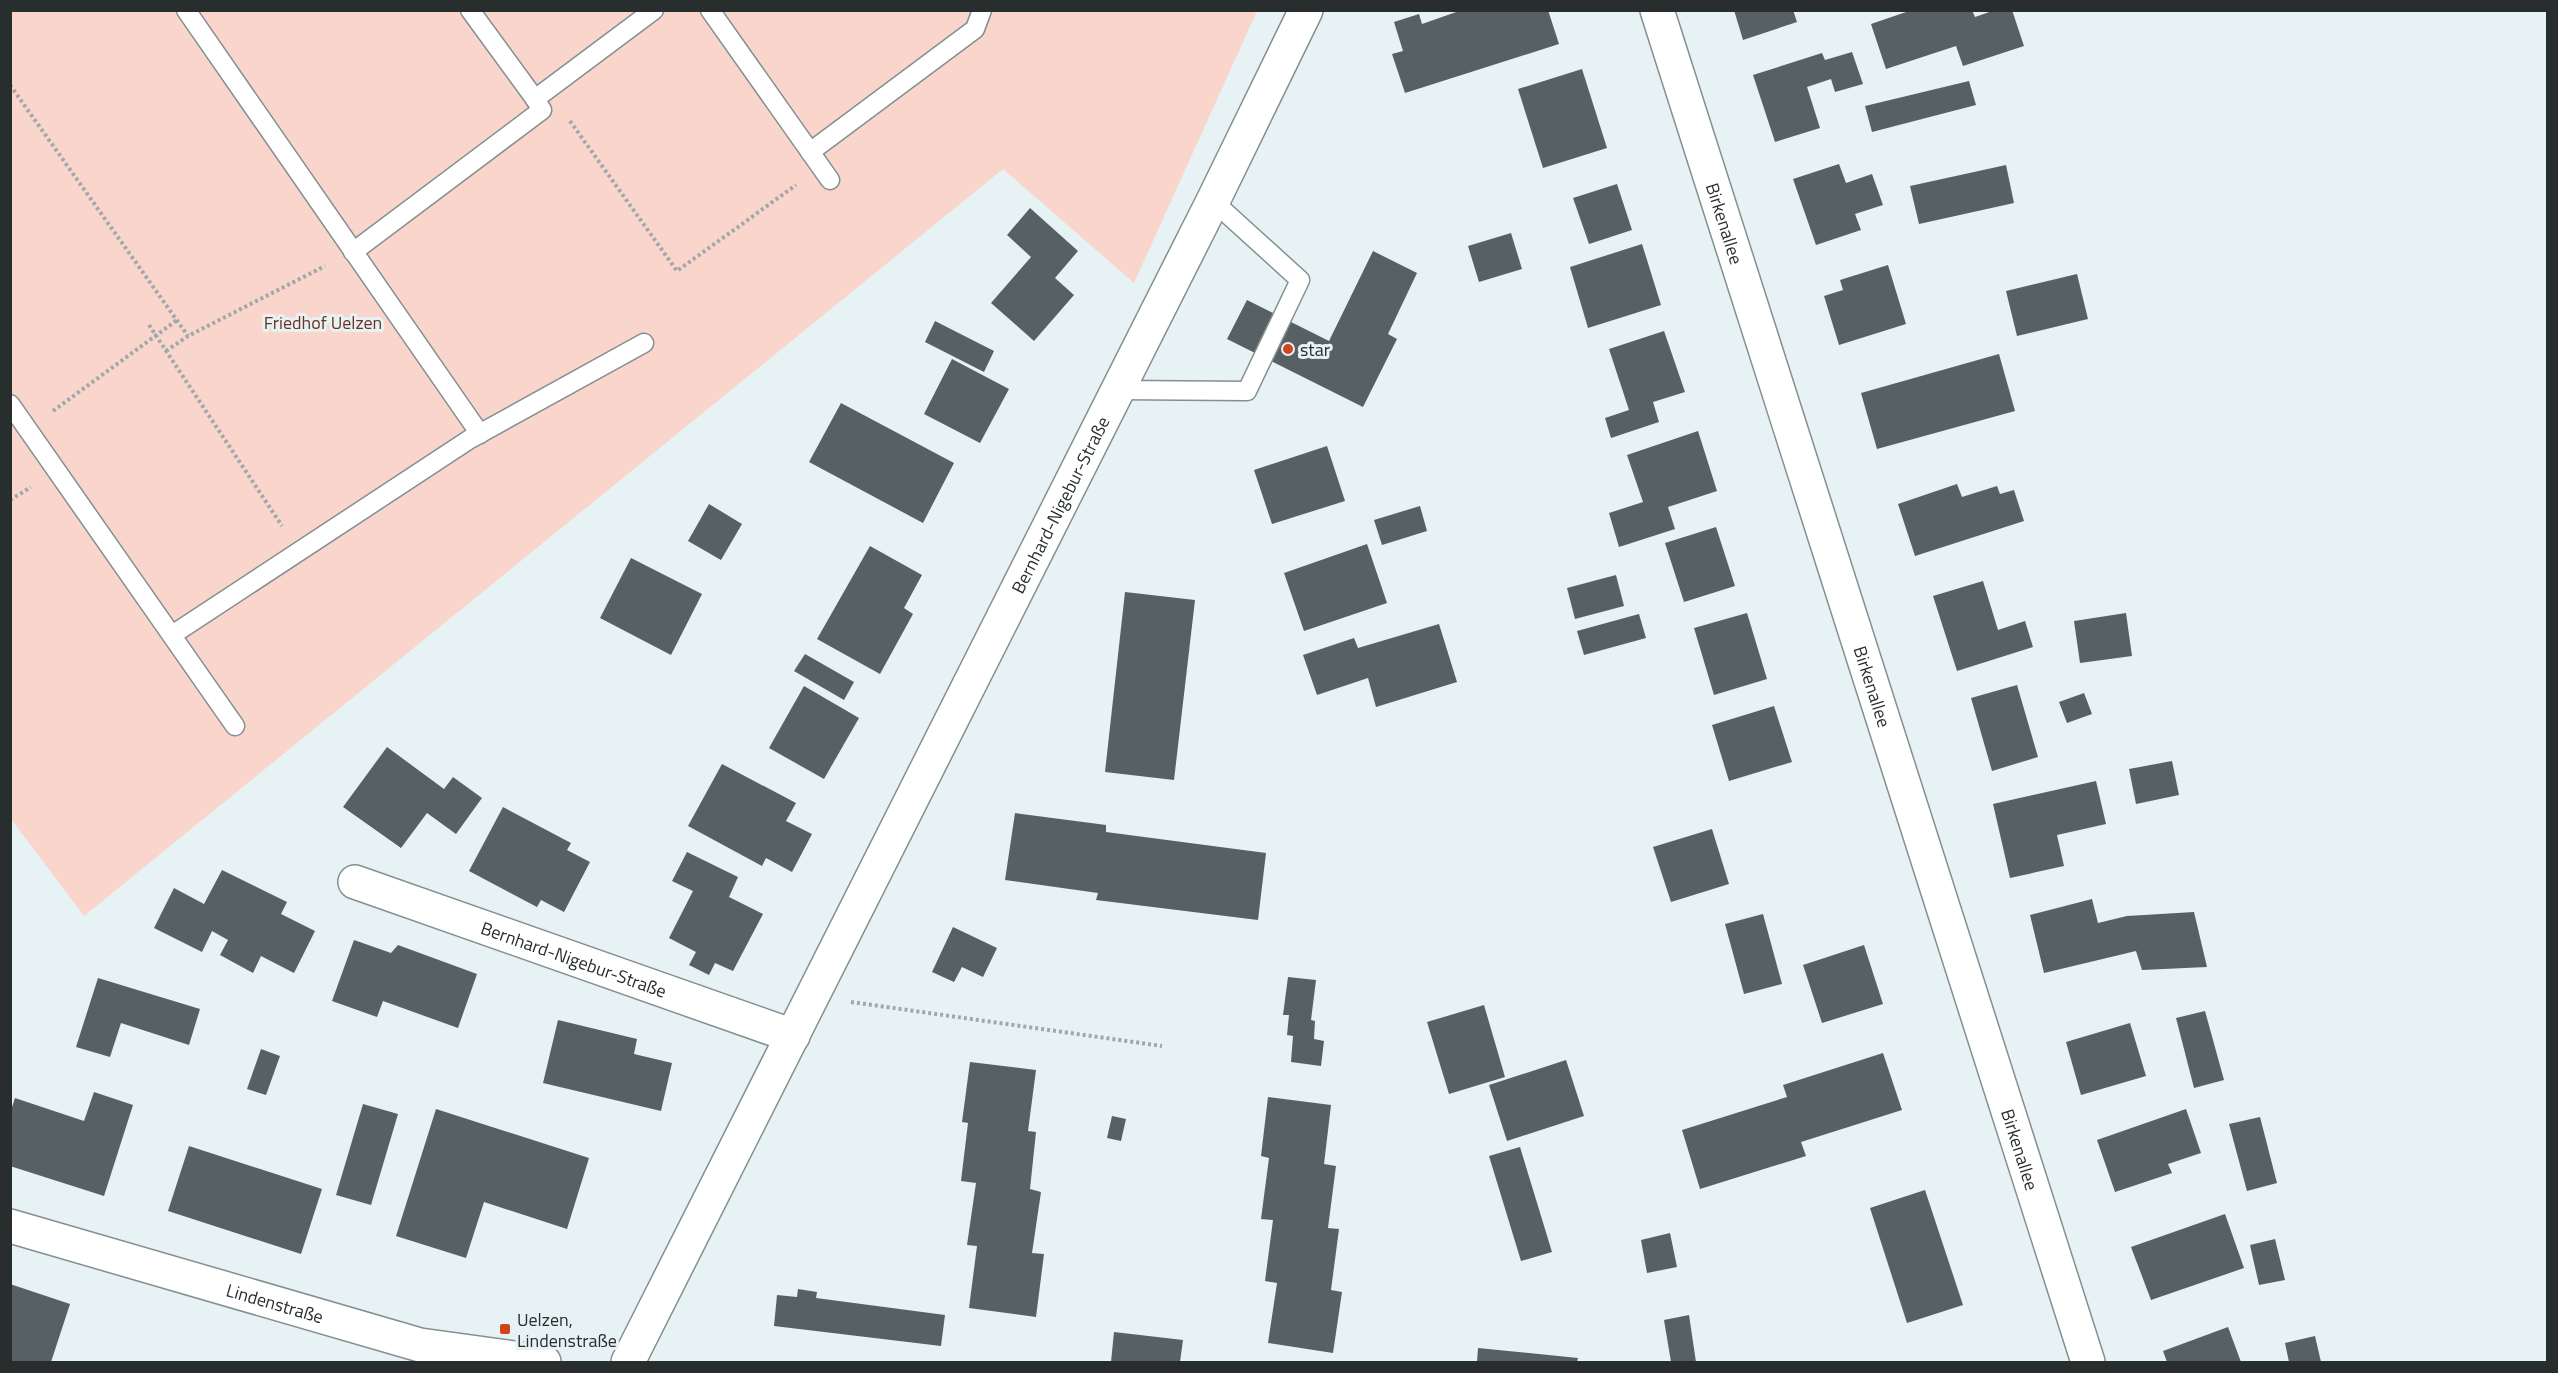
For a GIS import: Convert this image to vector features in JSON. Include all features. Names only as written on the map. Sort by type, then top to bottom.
[{"type":"street","name":"Bernhard-Nigebur-Straße","points":[[628,1362],[1213,201],[1305,10]]},
{"type":"street","name":"Birkenallee","points":[[1657,10],[2088,1362]]},
{"type":"street","name":"Bernhard-Nigebur-Straße","points":[[355,882],[793,1036]]},
{"type":"street","name":"Lindenstraße","points":[[10,1226],[420,1345],[544,1362]]},
{"type":"lane","points":[[186,10],[480,434]]},
{"type":"lane","points":[[353,252],[542,110],[541,95],[470,10]]},
{"type":"lane","points":[[541,95],[654,10]]},
{"type":"lane","points":[[710,10],[821,166],[975,29],[982,10]]},
{"type":"lane","points":[[1118,390],[1247,391],[1300,280],[1213,201]]},
{"type":"lane","points":[[172,635],[480,434],[644,343]]},
{"type":"lane","points":[[10,404],[235,726]]},
{"type":"path","points":[[10,85],[188,336]]},
{"type":"path","points":[[541,95],[677,271],[821,166]]},
{"type":"path","points":[[166,351],[188,336],[353,252]]},
{"type":"path","points":[[28,429],[177,321]]},
{"type":"path","points":[[149,326],[299,551]]},
{"type":"path","points":[[813,997],[1162,1046]]},
{"type":"green space","name":"Friedhof Uelzen","points":[[11,11],[1257,11],[1134,283],[1003,169],[84,916],[11,819]]},
{"type":"building","points":[[1462,10],[1548,10],[1559,44],[1405,93],[1392,54],[1403,51],[1394,22],[1419,14],[1422,24]]},
{"type":"building","points":[[1734,10],[1793,10],[1797,22],[1743,40]]},
{"type":"building","points":[[1912,10],[1972,10],[1975,17],[1995,10],[2012,10],[2024,46],[1963,66],[1956,46],[1886,69],[1871,24]]},
{"type":"building","points":[[1852,52],[1863,84],[1835,92],[1831,79],[1807,87],[1820,128],[1775,142],[1753,75],[1822,53],[1825,60]]},
{"type":"building","points":[[1582,69],[1607,148],[1543,168],[1518,89]]},
{"type":"building","points":[[1969,81],[1976,105],[1872,132],[1865,106]]},
{"type":"building","points":[[1839,164],[1846,183],[1872,174],[1883,205],[1855,214],[1861,230],[1816,245],[1793,179]]},
{"type":"building","points":[[2006,165],[2014,203],[1919,224],[1910,186]]},
{"type":"building","points":[[1617,184],[1632,230],[1589,244],[1573,198]]},
{"type":"building","points":[[1030,208],[1078,251],[1055,278],[1074,295],[1034,341],[991,303],[1031,257],[1007,235]]},
{"type":"building","points":[[1511,233],[1522,269],[1479,282],[1468,246]]},
{"type":"building","points":[[1642,244],[1661,305],[1588,328],[1570,267]]},
{"type":"building","points":[[1373,251],[1417,273],[1388,334],[1397,339],[1363,407],[1227,339],[1247,300],[1329,341]]},
{"type":"building","points":[[1888,265],[1906,324],[1839,345],[1824,296],[1843,290],[1840,280]]},
{"type":"building","points":[[2077,274],[2088,319],[2017,336],[2006,291]]},
{"type":"building","points":[[935,321],[994,351],[984,372],[925,342]]},
{"type":"building","points":[[1664,331],[1685,392],[1653,402],[1659,422],[1611,438],[1605,418],[1629,410],[1609,349]]},
{"type":"building","points":[[1999,354],[2015,411],[1877,449],[1861,393]]},
{"type":"building","points":[[952,359],[1009,389],[980,443],[924,414]]},
{"type":"building","points":[[841,403],[954,463],[923,523],[809,462]]},
{"type":"building","points":[[1698,431],[1717,491],[1668,507],[1675,529],[1619,547],[1609,513],[1643,502],[1627,455]]},
{"type":"building","points":[[1327,446],[1345,501],[1272,524],[1254,470]]},
{"type":"building","points":[[1957,484],[1962,497],[1997,486],[2000,494],[2014,490],[2024,521],[1915,556],[1898,504]]},
{"type":"building","points":[[709,504],[742,524],[721,560],[688,541]]},
{"type":"building","points":[[1420,506],[1427,531],[1382,545],[1374,520]]},
{"type":"building","points":[[1716,527],[1735,586],[1684,602],[1665,543]]},
{"type":"building","points":[[1367,544],[1387,603],[1304,631],[1284,573]]},
{"type":"building","points":[[870,546],[922,575],[904,608],[913,614],[880,674],[817,639]]},
{"type":"building","points":[[631,558],[702,594],[671,655],[600,618]]},
{"type":"building","points":[[1616,575],[1624,606],[1575,619],[1567,588]]},
{"type":"building","points":[[1983,581],[1998,630],[2025,621],[2033,647],[1957,671],[1933,596]]},
{"type":"building","points":[[1125,592],[1195,600],[1174,780],[1105,772]]},
{"type":"building","points":[[1747,613],[1767,679],[1714,695],[1694,628]]},
{"type":"building","points":[[2126,613],[2132,656],[2080,663],[2074,621]]},
{"type":"building","points":[[1639,614],[1646,638],[1584,655],[1577,631]]},
{"type":"building","points":[[1439,624],[1457,682],[1376,707],[1368,678],[1317,695],[1303,655],[1354,638],[1358,648]]},
{"type":"building","points":[[805,654],[854,682],[844,700],[794,671]]},
{"type":"building","points":[[2017,685],[2038,757],[1992,771],[1971,698]]},
{"type":"building","points":[[804,686],[859,718],[824,779],[769,748]]},
{"type":"building","points":[[2084,693],[2092,714],[2067,723],[2059,702]]},
{"type":"building","points":[[1774,706],[1792,762],[1729,781],[1712,725]]},
{"type":"building","points":[[387,747],[444,789],[453,777],[482,798],[456,834],[427,813],[401,848],[343,807]]},
{"type":"building","points":[[2172,761],[2179,795],[2136,804],[2129,769]]},
{"type":"building","points":[[722,764],[796,803],[786,821],[812,834],[792,872],[766,858],[762,866],[688,826]]},
{"type":"building","points":[[2096,781],[2106,824],[2057,835],[2064,866],[2010,878],[1993,804]]},
{"type":"building","points":[[503,807],[571,843],[567,850],[590,862],[564,912],[541,900],[537,907],[469,871]]},
{"type":"building","points":[[1015,813],[1106,825],[1106,832],[1266,853],[1258,920],[1096,900],[1098,893],[1005,880]]},
{"type":"building","points":[[1712,829],[1729,884],[1671,902],[1653,847]]},
{"type":"building","points":[[687,852],[738,877],[729,897],[763,914],[733,971],[715,963],[709,975],[689,965],[696,952],[669,938],[693,891],[672,881]]},
{"type":"building","points":[[222,870],[287,902],[281,914],[315,931],[294,973],[261,956],[253,973],[220,955],[228,940],[212,931],[202,952],[154,928],[174,888],[204,904]]},
{"type":"building","points":[[2092,899],[2098,923],[2127,916],[2194,912],[2207,967],[2142,970],[2136,951],[2044,973],[2030,915]]},
{"type":"building","points":[[1763,914],[1782,984],[1744,994],[1725,924]]},
{"type":"building","points":[[953,927],[997,948],[983,977],[962,967],[954,982],[932,972]]},
{"type":"building","points":[[354,940],[391,953],[398,945],[477,974],[458,1028],[383,1001],[377,1017],[332,1001]]},
{"type":"building","points":[[1864,945],[1883,1004],[1822,1023],[1803,965]]},
{"type":"building","points":[[1288,977],[1316,980],[1311,1020],[1315,1021],[1314,1039],[1324,1041],[1321,1066],[1291,1062],[1293,1036],[1287,1035],[1289,1015],[1283,1015]]},
{"type":"building","points":[[98,978],[200,1009],[189,1045],[121,1023],[110,1057],[76,1047]]},
{"type":"building","points":[[1484,1005],[1505,1077],[1449,1094],[1427,1022]]},
{"type":"building","points":[[2205,1011],[2224,1080],[2194,1088],[2176,1018]]},
{"type":"building","points":[[558,1020],[637,1039],[634,1054],[672,1063],[661,1111],[543,1083]]},
{"type":"building","points":[[2130,1023],[2146,1076],[2081,1095],[2066,1042]]},
{"type":"building","points":[[261,1049],[280,1056],[266,1095],[247,1089]]},
{"type":"building","points":[[1883,1053],[1902,1110],[1801,1142],[1806,1156],[1700,1189],[1682,1130],[1787,1097],[1783,1085]]},
{"type":"building","points":[[1566,1060],[1584,1116],[1507,1141],[1489,1085]]},
{"type":"building","points":[[970,1062],[1036,1070],[1028,1131],[1036,1132],[1030,1189],[1041,1192],[1032,1253],[1044,1254],[1036,1317],[969,1308],[977,1246],[967,1245],[976,1183],[961,1181],[968,1123],[962,1122]]},
{"type":"building","points":[[94,1092],[133,1105],[104,1196],[10,1166],[10,1113],[15,1098],[84,1121]]},
{"type":"building","points":[[1268,1097],[1331,1105],[1324,1164],[1336,1166],[1328,1228],[1339,1229],[1331,1290],[1342,1292],[1333,1353],[1268,1343],[1277,1283],[1265,1281],[1273,1220],[1261,1219],[1269,1158],[1261,1156]]},
{"type":"building","points":[[363,1104],[398,1114],[371,1205],[336,1195]]},
{"type":"building","points":[[436,1109],[589,1158],[567,1229],[484,1202],[466,1258],[396,1236]]},
{"type":"building","points":[[2186,1109],[2201,1153],[2168,1164],[2172,1173],[2115,1192],[2097,1140]]},
{"type":"building","points":[[1112,1116],[1126,1119],[1121,1141],[1107,1138]]},
{"type":"building","points":[[2260,1117],[2277,1183],[2247,1191],[2229,1124]]},
{"type":"building","points":[[189,1146],[322,1189],[301,1254],[168,1211]]},
{"type":"building","points":[[1520,1147],[1552,1252],[1521,1261],[1489,1156]]},
{"type":"building","points":[[1925,1190],[1963,1305],[1907,1323],[1870,1208]]},
{"type":"building","points":[[2225,1214],[2244,1268],[2151,1300],[2131,1247]]},
{"type":"building","points":[[1670,1233],[1677,1267],[1647,1273],[1641,1240]]},
{"type":"building","points":[[2275,1239],[2285,1280],[2259,1285],[2250,1245]]},
{"type":"building","points":[[10,1284],[70,1304],[51,1362],[10,1362]]},
{"type":"building","points":[[798,1289],[817,1292],[816,1298],[945,1315],[941,1346],[774,1326],[777,1295],[797,1297]]},
{"type":"building","points":[[1689,1315],[1696,1362],[1671,1362],[1664,1320]]},
{"type":"building","points":[[2228,1327],[2241,1362],[2167,1362],[2163,1351]]},
{"type":"building","points":[[1114,1332],[1183,1340],[1180,1362],[1111,1362]]},
{"type":"building","points":[[2315,1336],[2321,1362],[2289,1362],[2285,1343]]},
{"type":"building","points":[[1478,1348],[1578,1358],[1577,1362],[1477,1362]]},
{"type":"place","name":"star","points":[[1288,349]]},
{"type":"place","name":"Uelzen, Lindenstraße","points":[[505,1329]]}]
